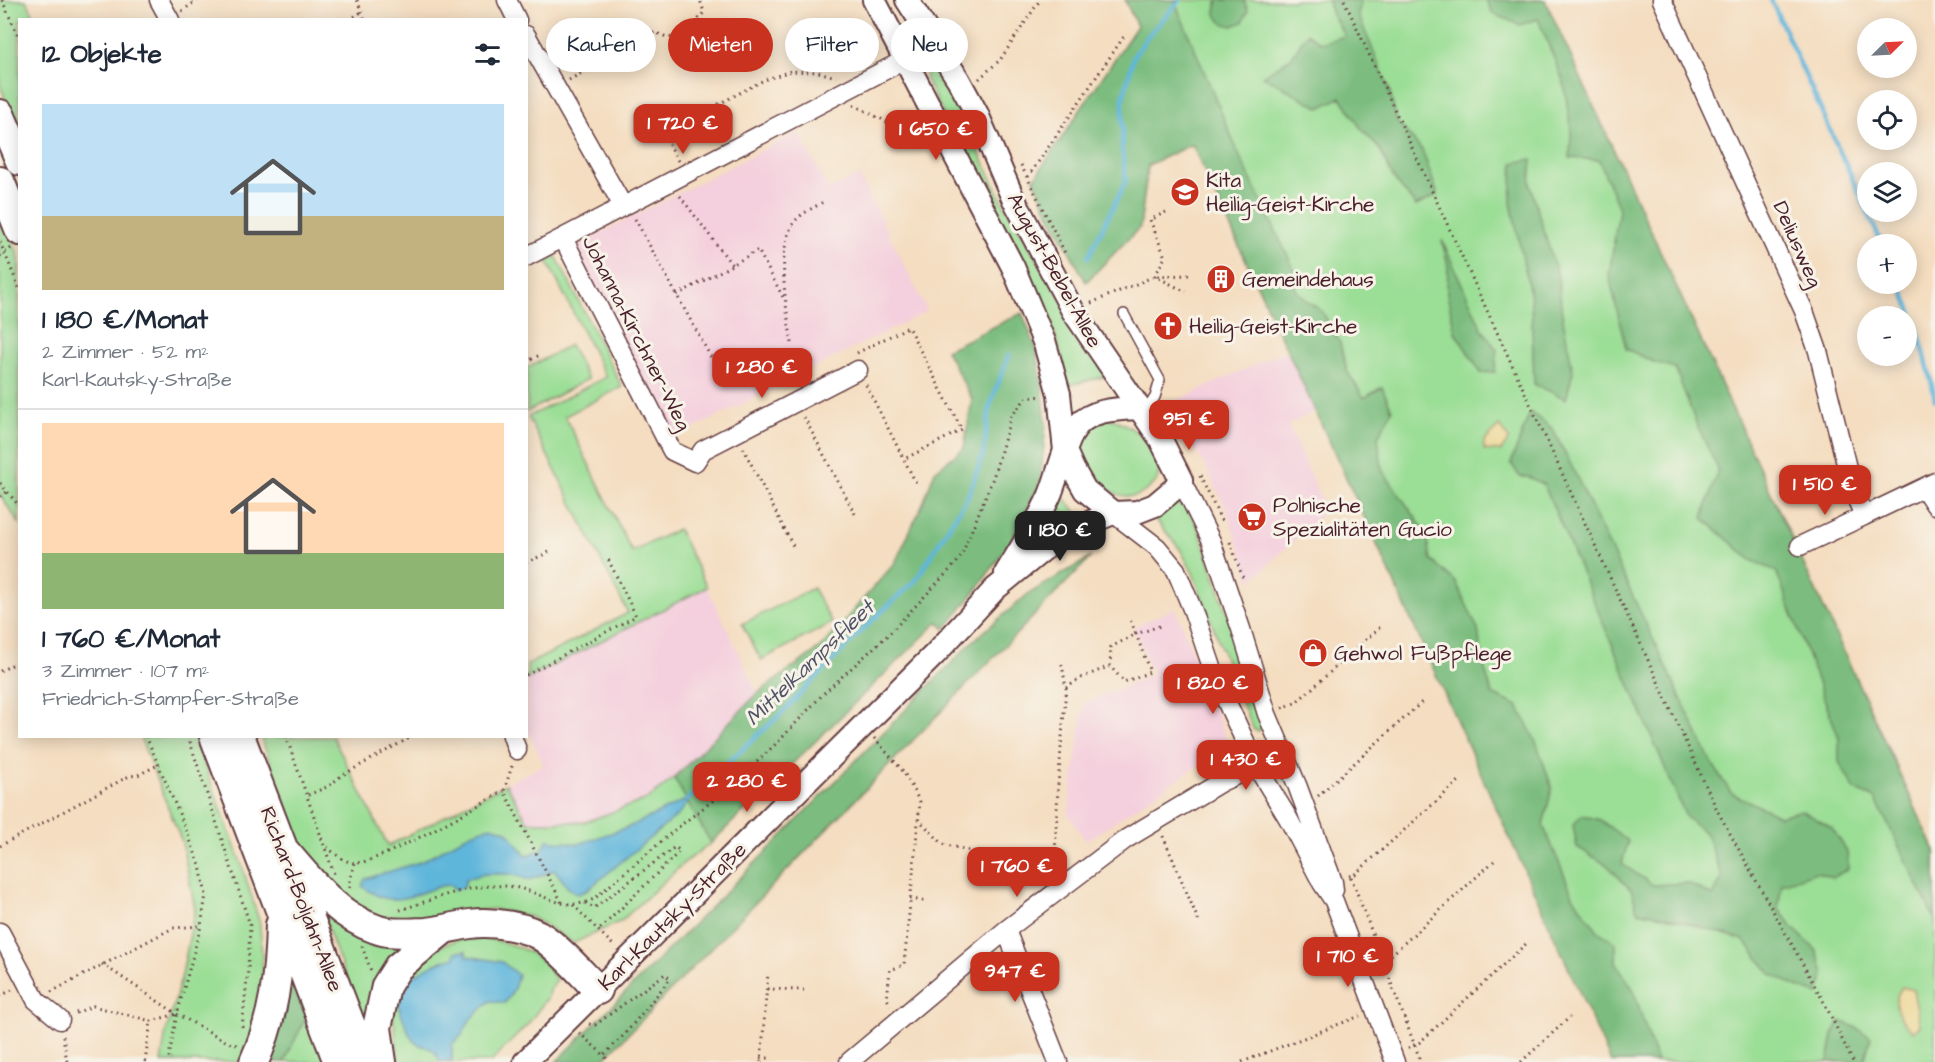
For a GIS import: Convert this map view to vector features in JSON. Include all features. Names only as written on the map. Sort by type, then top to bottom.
[{"type":"main road","points":[[0,114],[18,156]]},
{"type":"main road","points":[[0,181],[18,226]]},
{"type":"main road","name":"Richard-Boljahn-Allee","points":[[215,738],[338,1062]]},
{"type":"main road","name":"Richard-Boljahn-Allee","points":[[241,738],[365,1062]]},
{"type":"main road","points":[[284,850],[341,912],[357,921],[378,930],[405,932],[442,931],[470,924],[499,923],[543,938],[598,990]]},
{"type":"main road","points":[[247,1053],[276,994],[279,970],[280,911]]},
{"type":"main road","points":[[382,1062],[377,1028],[386,986],[398,967],[442,931]]},
{"type":"street","points":[[159,0],[169,18]]},
{"type":"street","points":[[507,0],[517,18]]},
{"type":"street","name":"August-Bebel-Allee","points":[[874,0],[891,32]]},
{"type":"street","name":"August-Bebel-Allee","points":[[908,0],[919,18]]},
{"type":"street","name":"Deliusweg","points":[[1662,0],[1804,312],[1818,351],[1852,488],[1864,516]]},
{"type":"street","points":[[528,38],[623,206]]},
{"type":"street","points":[[528,256],[891,66]]},
{"type":"street","name":"August-Bebel-Allee","points":[[912,72],[1013,267],[1045,344],[1059,394],[1065,451],[1084,490],[1113,513]]},
{"type":"street","name":"August-Bebel-Allee","points":[[953,72],[977,114],[1012,196],[1073,311],[1161,440],[1181,480]]},
{"type":"street","name":"Johanna-Kirchner-Weg","points":[[563,238],[672,452],[694,462],[703,450],[858,370]]},
{"type":"street","name":"Karl-Kautsky-Straße","points":[[995,589],[1049,497],[1065,451],[1077,426],[1091,416],[1115,409],[1141,411]]},
{"type":"street","points":[[1181,480],[1211,541],[1267,714],[1333,882],[1334,901]]},
{"type":"street","name":"Karl-Kautsky-Straße","points":[[525,1062],[935,654],[995,589],[1055,540],[1076,528],[1113,513],[1137,512],[1155,505],[1181,480]]},
{"type":"street","points":[[1800,546],[1929,485],[1935,505]]},
{"type":"street","points":[[1113,513],[1157,547],[1176,570],[1193,611],[1216,679],[1257,767],[1334,901],[1394,1059]]},
{"type":"street","points":[[849,1062],[1006,930],[1126,839],[1221,782],[1284,754]]},
{"type":"street","points":[[1006,930],[1058,1062]]},
{"type":"street","points":[[0,932],[36,1000],[60,1020]]},
{"type":"lane","points":[[1124,314],[1160,380],[1155,397],[1141,411]]},
{"type":"path","points":[[2,0],[18,36]]},
{"type":"path","points":[[357,0],[364,18]]},
{"type":"path","points":[[556,86],[601,64],[655,32],[666,39],[683,36],[704,12],[700,0]]},
{"type":"path","points":[[964,90],[984,76],[1000,60],[1040,0]]},
{"type":"path","points":[[1344,0],[1718,812],[1826,1006],[1853,1062]]},
{"type":"path","points":[[352,18],[363,12]]},
{"type":"path","points":[[1012,196],[1034,169],[1125,35]]},
{"type":"path","points":[[732,265],[677,178],[666,138],[668,131],[764,80],[790,71],[818,72],[836,77],[855,105],[917,139],[953,150]]},
{"type":"path","points":[[792,343],[785,301],[783,264],[788,237],[796,220],[823,202]]},
{"type":"path","points":[[623,206],[635,218],[724,381]]},
{"type":"path","points":[[1155,276],[1165,257],[1150,220],[1166,212]]},
{"type":"path","points":[[0,242],[18,285]]},
{"type":"path","points":[[0,256],[18,243]]},
{"type":"path","points":[[677,295],[758,250],[785,301]]},
{"type":"path","points":[[1073,311],[1155,276],[1189,275]]},
{"type":"path","points":[[1155,276],[1186,292]]},
{"type":"path","points":[[904,459],[962,430],[908,327],[851,357],[916,483]]},
{"type":"path","points":[[528,361],[542,354]]},
{"type":"path","points":[[396,910],[467,890],[494,886],[514,887],[563,904],[573,905],[594,899],[677,828],[728,789],[824,693],[889,634],[960,559],[993,478],[1011,417],[1026,398],[1059,394]]},
{"type":"path","points":[[796,402],[855,514]]},
{"type":"path","points":[[735,433],[793,546]]},
{"type":"path","points":[[0,483],[18,504]]},
{"type":"path","points":[[0,496],[8,492]]},
{"type":"path","points":[[528,562],[549,552]]},
{"type":"path","points":[[528,674],[636,616],[608,559]]},
{"type":"path","points":[[1129,617],[1136,634],[1150,672],[1124,682],[1110,666],[1111,647],[1136,634],[1160,626]]},
{"type":"path","points":[[1267,714],[1295,703],[1380,627]]},
{"type":"path","points":[[0,671],[18,662]]},
{"type":"path","points":[[1062,664],[1066,688],[1055,856],[1072,879]]},
{"type":"path","points":[[1066,688],[1081,678],[1110,666]]},
{"type":"path","points":[[1305,807],[1422,702]]},
{"type":"path","points":[[863,726],[903,771],[920,802],[904,965],[890,970],[887,999],[899,1019]]},
{"type":"path","points":[[147,738],[160,764],[200,866],[206,896],[201,926],[177,1014],[168,1062]]},
{"type":"path","points":[[189,738],[250,925],[241,1034]]},
{"type":"path","points":[[287,738],[322,836]]},
{"type":"path","points":[[308,795],[329,786],[341,776],[410,738]]},
{"type":"path","points":[[514,743],[504,791],[563,904]]},
{"type":"path","points":[[0,846],[129,776],[138,775],[160,764]]},
{"type":"path","points":[[1333,882],[1354,875],[1460,781]]},
{"type":"path","points":[[327,847],[339,857],[355,863],[381,856],[504,791]]},
{"type":"path","points":[[918,819],[943,844],[975,852]]},
{"type":"path","points":[[1156,820],[1199,922]]},
{"type":"path","points":[[585,903],[594,908],[675,847],[680,851],[599,930]]},
{"type":"path","points":[[1360,969],[1390,956],[1494,861]]},
{"type":"path","points":[[350,890],[350,880],[355,863]]},
{"type":"path","points":[[910,899],[924,901]]},
{"type":"path","points":[[573,905],[627,960]]},
{"type":"path","points":[[36,1000],[173,928],[201,926]]},
{"type":"path","points":[[1394,1059],[1420,1042],[1529,940]]},
{"type":"path","points":[[102,964],[177,1014],[247,1053]]},
{"type":"path","points":[[768,973],[761,1060],[770,1058]]},
{"type":"path","points":[[566,1022],[595,1025],[665,974],[670,979],[625,1034],[604,1055]]},
{"type":"path","points":[[767,988],[804,990]]},
{"type":"path","points":[[67,1062],[60,1020],[93,1006],[151,1021],[177,1014]]},
{"type":"path","points":[[1242,1062],[1254,1060],[1376,1010]]},
{"type":"path","points":[[1521,1062],[1570,1017]]},
{"type":"path","points":[[145,1062],[151,1021]]},
{"type":"path","points":[[566,1022],[609,1062]]},
{"type":"shaded area","points":[[798,132],[829,190],[859,175],[927,311],[673,439],[575,246]]},
{"type":"shaded area","points":[[1287,350],[1315,411],[1288,425],[1326,510],[1251,581],[1226,509],[1203,462],[1167,405]]},
{"type":"shaded area","points":[[707,587],[758,693],[674,778],[648,799],[585,822],[528,822],[506,784],[544,765],[528,731],[528,678]]},
{"type":"shaded area","points":[[1175,608],[1227,740],[1218,752],[1086,841],[1068,814],[1084,703],[1152,675],[1134,627]]},
{"type":"green space","points":[[0,0],[26,0],[35,18],[18,18],[18,132],[0,85]]},
{"type":"green space","points":[[1125,0],[1545,0],[1935,851],[1935,1062],[1612,1062],[1505,822],[1192,144],[1148,165],[1140,227],[1086,282],[1046,207],[1034,179],[1137,26]]},
{"type":"green space","points":[[1125,0],[1177,0],[1175,2],[1240,157],[1293,267],[1296,290],[1322,311],[1340,343],[1347,371],[1364,398],[1382,387],[1392,410],[1378,437],[1382,470],[1427,534],[1431,560],[1456,582],[1478,630],[1482,659],[1492,694],[1518,706],[1537,744],[1552,788],[1543,825],[1574,898],[1598,931],[1616,943],[1616,963],[1633,989],[1657,1062],[1611,1062],[1380,551],[1192,144],[1148,165],[1140,227],[1086,282],[1046,207],[1034,179],[1137,26]]},
{"type":"green space","points":[[1219,0],[1244,0],[1248,11],[1243,22],[1232,26],[1223,23],[1216,13]]},
{"type":"green space","points":[[1327,0],[1362,0],[1358,14],[1389,89],[1397,122],[1422,150],[1438,195],[1416,206],[1394,179],[1380,150],[1360,127],[1341,97],[1320,108],[1263,76],[1291,58],[1307,33],[1321,43],[1345,36]]},
{"type":"green space","points":[[1486,0],[1545,0],[1935,851],[1935,920],[1875,798],[1855,790],[1839,762],[1839,738],[1776,571],[1751,560],[1703,518],[1718,469],[1696,423],[1675,368],[1654,362],[1626,349],[1609,275],[1619,209],[1599,160],[1570,158],[1571,132],[1564,83],[1538,19],[1520,25],[1493,14]]},
{"type":"green space","points":[[940,72],[1004,204],[1107,376],[1069,385],[1056,336],[925,74]]},
{"type":"green space","points":[[1532,159],[1530,185],[1558,277],[1562,314],[1573,372],[1566,399],[1534,384],[1531,298],[1511,203],[1513,163]]},
{"type":"green space","points":[[0,209],[18,254],[18,522],[0,495]]},
{"type":"green space","points":[[1442,240],[1482,329],[1497,350],[1495,372],[1481,373],[1455,332],[1447,293],[1448,266]]},
{"type":"green space","points":[[556,256],[622,387],[565,416],[632,552],[678,529],[707,587],[528,678],[528,664],[628,613],[528,417],[606,377],[547,261]]},
{"type":"green space","points":[[1022,313],[1036,348],[1046,425],[1040,484],[1014,536],[978,588],[945,629],[938,622],[711,843],[674,778],[758,693],[821,647],[895,563],[935,471],[964,448],[972,399],[946,350]]},
{"type":"green space","points":[[570,345],[588,379],[528,411],[528,367]]},
{"type":"green space","points":[[1530,412],[1552,428],[1710,760],[1731,793],[1780,816],[1801,810],[1832,828],[1847,851],[1848,869],[1832,878],[1816,872],[1782,884],[1778,908],[1792,927],[1816,950],[1824,973],[1818,994],[1771,974],[1744,940],[1663,916],[1637,911],[1632,891],[1607,865],[1577,847],[1573,825],[1582,815],[1600,820],[1628,841],[1622,864],[1653,885],[1688,883],[1713,896],[1722,877],[1706,834],[1686,817],[1544,485],[1529,477],[1520,477],[1511,463]]},
{"type":"green space","points":[[1109,418],[1134,430],[1150,449],[1160,466],[1155,483],[1136,496],[1125,496],[1113,492],[1103,485],[1093,475],[1081,452],[1080,439],[1084,428]]},
{"type":"green space","points":[[1058,490],[1082,519],[1025,558]]},
{"type":"green space","points":[[1178,493],[1198,527],[1264,723],[1263,728],[1258,731],[1254,730],[1243,706],[1193,573],[1180,549],[1151,514]]},
{"type":"green space","points":[[1091,557],[601,1062],[556,1062],[973,641],[1028,594]]},
{"type":"green space","points":[[813,588],[832,623],[761,660],[742,624]]},
{"type":"green space","points":[[140,738],[194,738],[242,866],[260,924],[263,974],[258,1015],[244,1062],[161,1062],[195,909],[182,842]]},
{"type":"green space","points":[[261,738],[334,738],[388,846],[506,784],[528,822],[585,822],[648,799],[674,778],[711,843],[685,862],[621,921],[574,943],[531,917],[493,909],[453,913],[409,924],[362,918],[306,859]]},
{"type":"green space","points":[[316,896],[425,935],[369,1041]]},
{"type":"green space","points":[[483,938],[515,946],[536,956],[544,963],[556,981],[548,997],[528,1024],[491,1062],[399,1062],[393,1014],[397,981],[434,949],[456,940]]},
{"type":"green space","points":[[290,974],[308,1013],[284,1062],[260,1062]]},
{"type":"green space","points":[[308,1013],[328,1062],[284,1062]]},
{"type":"green space","points":[[1840,1021],[1871,1037],[1864,1062],[1828,1062],[1833,1035]]},
{"type":"sand","points":[[1499,426],[1509,439],[1501,451],[1484,450],[1484,442]]},
{"type":"sand","points":[[1902,987],[1913,990],[1920,1026],[1913,1032],[1897,1011],[1896,1000]]},
{"type":"water","points":[[692,797],[679,814],[586,891],[578,894],[568,888],[555,870],[529,880],[511,874],[485,874],[466,879],[464,887],[454,890],[452,886],[444,886],[394,899],[379,896],[362,886],[365,879],[423,861],[469,834],[491,826],[507,831],[526,856],[543,849],[547,840],[579,844],[631,826]]},
{"type":"water","points":[[466,951],[467,956],[502,962],[518,975],[514,989],[505,1003],[490,1001],[470,1020],[462,1035],[452,1044],[452,1060],[440,1062],[434,1052],[416,1043],[412,1038],[400,1012],[399,1001],[406,984],[413,977],[429,967],[455,957],[455,952]]},
{"type":"waterway","name":"Mittelkampsfleet","points":[[1088,257],[1126,181],[1122,148],[1123,98],[1134,56],[1147,37],[1180,0]]},
{"type":"waterway","points":[[1771,0],[1877,234]]},
{"type":"waterway","points":[[1904,294],[1921,341],[1935,400]]},
{"type":"waterway","name":"Mittelkampsfleet","points":[[687,800],[783,712],[863,629],[916,580],[968,496],[983,454],[990,405],[1009,355]]},
{"type":"place","name":"Kita Heilig-Geist-Kirche","points":[[1185,192]]},
{"type":"place","name":"Gemeindehaus","points":[[1221,279]]},
{"type":"place","name":"Heilig-Geist-Kirche","points":[[1168,326]]},
{"type":"place","name":"Polnische Spezialitäten Gucio","points":[[1252,517]]},
{"type":"place","name":"Gehwol Fußpflege","points":[[1313,653]]}]
